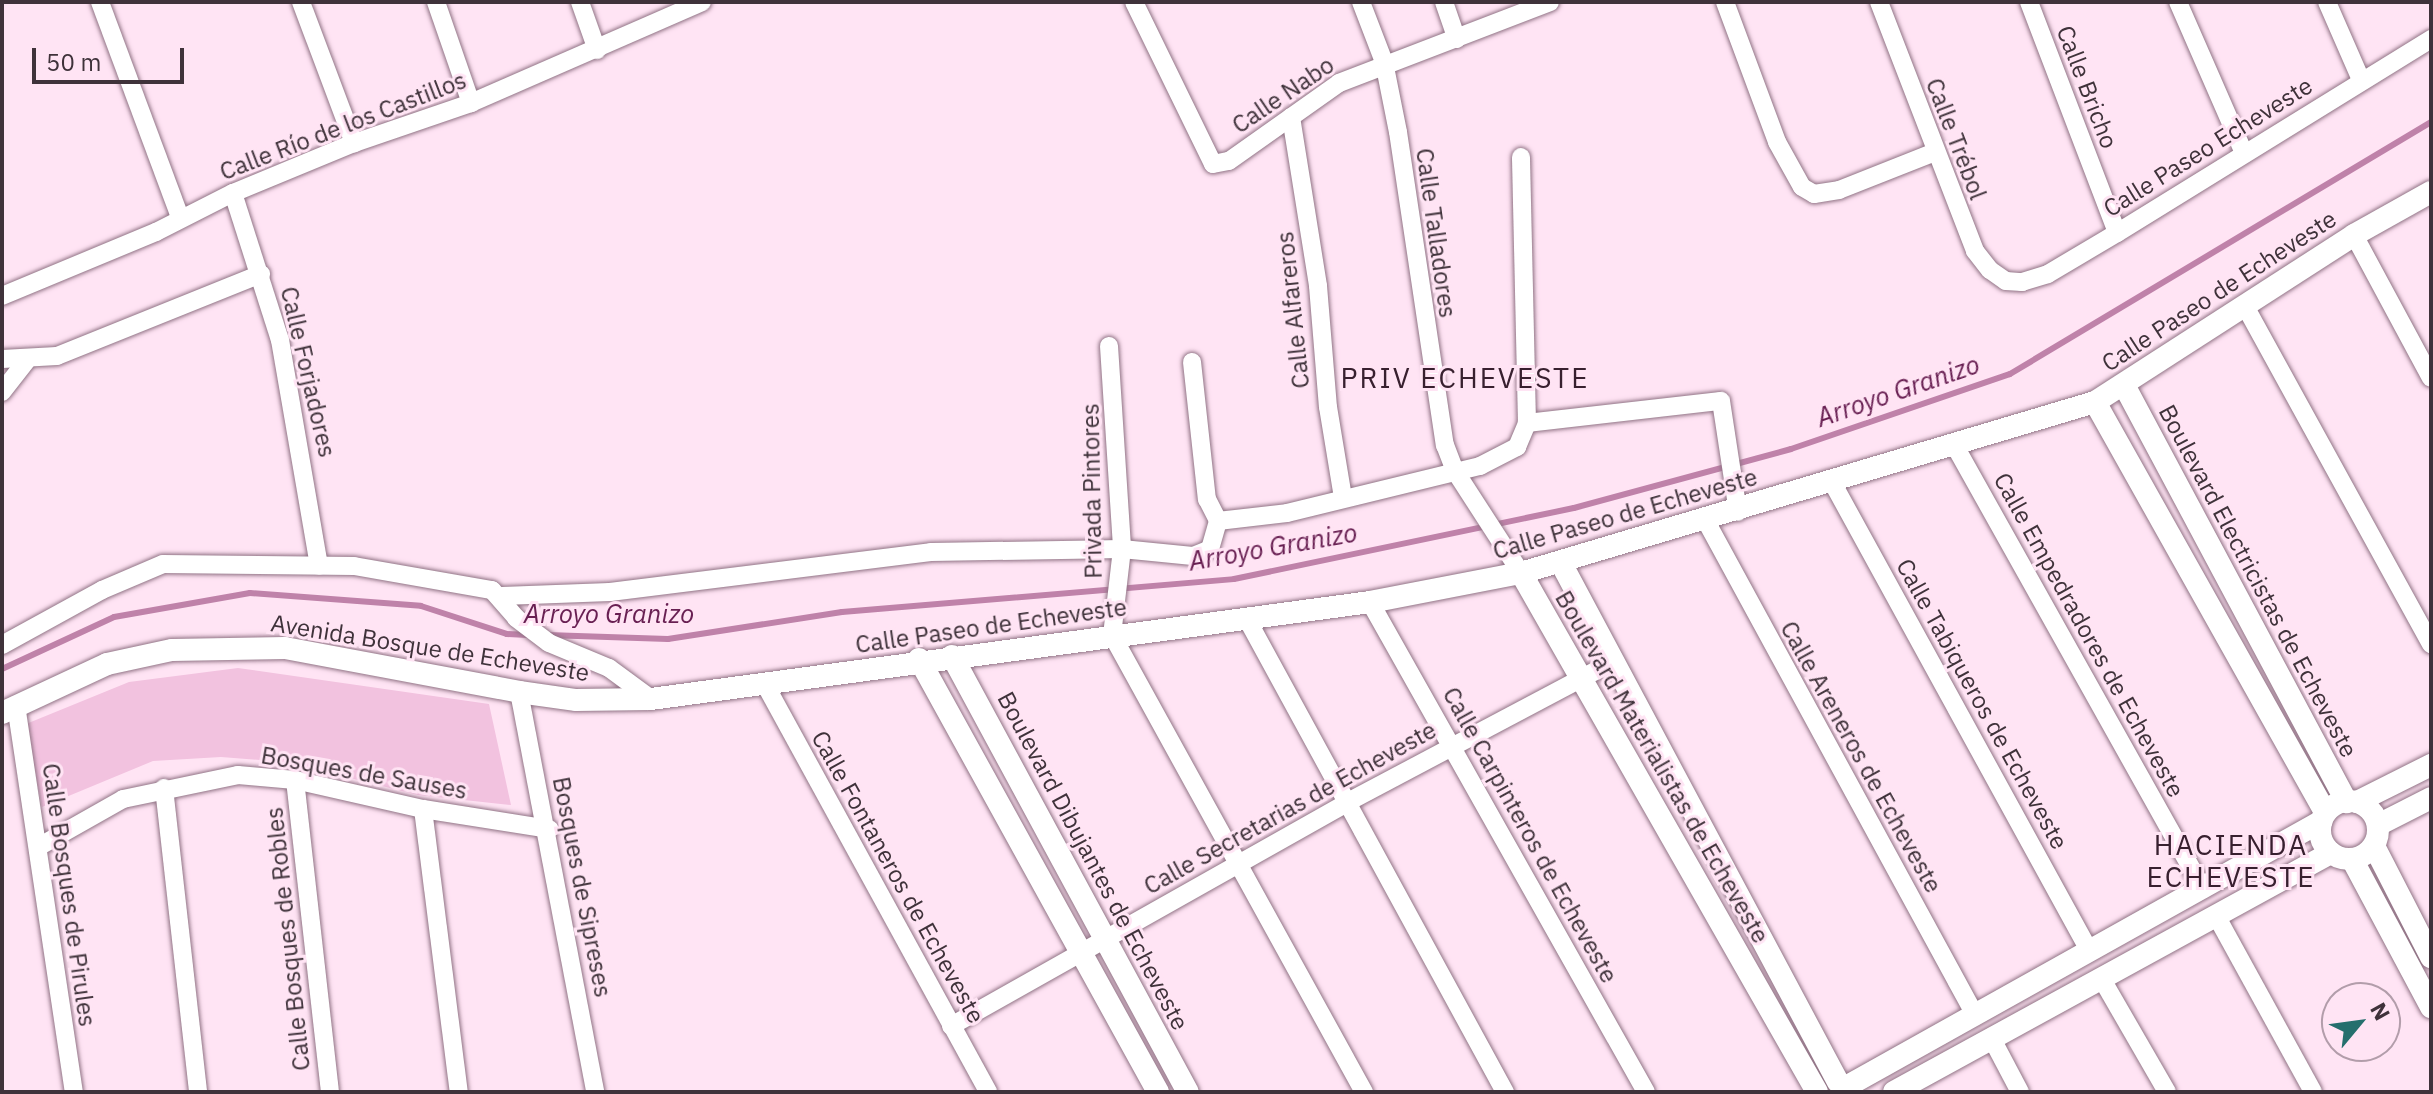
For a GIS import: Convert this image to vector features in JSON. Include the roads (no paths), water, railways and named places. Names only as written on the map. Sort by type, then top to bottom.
[{"type":"street","points":[[100,2],[180,217]]},
{"type":"street","points":[[301,2],[354,143]]},
{"type":"street","points":[[436,2],[471,103]]},
{"type":"street","points":[[580,2],[597,50]]},
{"type":"street","name":"Calle Río de los Castillos","points":[[2,296],[233,193],[354,143],[471,103],[702,2]]},
{"type":"street","name":"Calle Nabo","points":[[1134,2],[1213,164],[1229,161],[1339,83],[1384,62],[1457,39],[1550,2]]},
{"type":"street","name":"Calle Talladores","points":[[1361,2],[1384,62],[1440,425],[1459,477]]},
{"type":"street","points":[[1444,2],[1457,39]]},
{"type":"street","points":[[1725,2],[1777,142],[1802,187],[1814,194],[1839,190],[1935,152]]},
{"type":"street","name":"Calle Trébol","points":[[1879,2],[1975,251],[2006,281]]},
{"type":"street","name":"Calle Bricho","points":[[2029,2],[2117,233]]},
{"type":"street","points":[[2178,2],[2243,151]]},
{"type":"street","points":[[2327,2],[2361,80]]},
{"type":"street","name":"Calle Paseo Echeveste","points":[[2006,281],[2022,282],[2048,274],[2243,151],[2431,39]]},
{"type":"street","name":"Calle Alfareros","points":[[1291,117],[1343,498]]},
{"type":"street","points":[[1218,521],[1258,519],[1343,498],[1459,477],[1517,447],[1527,423],[1521,157]]},
{"type":"street","name":"Calle Paseo de Echeveste","points":[[766,686],[919,659],[1370,602],[1521,573],[1738,512],[1831,480],[1955,446],[2095,402],[2354,235],[2431,192]]},
{"type":"street","name":"Calle Forjadores","points":[[233,193],[261,274],[295,405],[319,566]]},
{"type":"street","points":[[2354,235],[2431,378]]},
{"type":"street","points":[[2,359],[57,356],[261,274]]},
{"type":"street","points":[[2245,306],[2431,644]]},
{"type":"street","name":"Privada Pintores","points":[[1109,346],[1122,559],[1112,635]]},
{"type":"street","points":[[2,392],[27,360]]},
{"type":"street","points":[[2,645],[102,590],[163,564],[319,566],[478,585],[502,596],[610,592],[931,552],[1122,559],[1193,556],[1210,549],[1218,521],[1207,499],[1192,362]]},
{"type":"street","name":"Boulevard Electricistas de Echeveste","points":[[2124,385],[2352,802]]},
{"type":"street","points":[[1527,423],[1718,400],[1725,406],[1738,512]]},
{"type":"street","name":"Boulevard Electricistas de Echeveste","points":[[2095,402],[2324,817]]},
{"type":"street","name":"Calle Empedradores de Echeveste","points":[[1955,446],[2203,889]]},
{"type":"street","name":"Boulevard Materialistas de Echeveste","points":[[1459,477],[1838,1088]]},
{"type":"street","name":"Calle Tabiqueros de Echeveste","points":[[1831,480],[2090,952]]},
{"type":"street","name":"Calle Areneros de Echeveste","points":[[1706,521],[1975,1015]]},
{"type":"street","name":"Boulevard Materialistas de Echeveste","points":[[1561,563],[1838,1088]]},
{"type":"street","points":[[502,596],[516,618],[549,643],[609,668],[651,699]]},
{"type":"street","name":"Calle Carpinteros de Echeveste","points":[[1370,602],[1646,1092]]},
{"type":"street","points":[[1247,619],[1505,1092]]},
{"type":"street","points":[[1112,635],[1364,1092]]},
{"type":"street","name":"Avenida Bosque de Echeveste","points":[[9,709],[107,664],[217,647],[351,657],[519,692],[576,700],[651,699],[766,686]]},
{"type":"street","name":"Boulevard Dibujantes de Echeveste","points":[[952,656],[1188,1092]]},
{"type":"street","points":[[919,659],[1158,1092]]},
{"type":"street","name":"Calle Secretarias de Echeveste","points":[[951,1026],[1346,803],[1614,661]]},
{"type":"street","name":"Calle Fontaneros de Echeveste","points":[[766,686],[988,1092]]},
{"type":"street","name":"Bosques de Sipreses","points":[[519,692],[549,829],[595,1092]]},
{"type":"street","name":"Calle Bosques de Pirules","points":[[9,709],[40,846],[74,1092]]},
{"type":"street","points":[[1838,1088],[2203,889],[2324,817],[2431,765]]},
{"type":"street","name":"Bosques de Sauses","points":[[40,846],[123,799],[238,775],[295,780],[423,809],[549,829]]},
{"type":"street","name":"Calle Bosques de Robles","points":[[295,780],[330,1092]]},
{"type":"street","points":[[164,788],[198,1092]]},
{"type":"street","points":[[1894,1092],[2342,856],[2431,798]]},
{"type":"street","points":[[2352,802],[2371,811],[2376,835],[2431,957]]},
{"type":"street","points":[[423,809],[459,1092]]},
{"type":"street","points":[[2324,817],[2322,838],[2342,856],[2431,1007]]},
{"type":"street","points":[[2218,919],[2313,1092]]},
{"type":"street","points":[[2103,981],[2167,1092]]},
{"type":"street","points":[[1992,1039],[2020,1092]]},
{"type":"waterway","name":"Arroyo Granizo","points":[[547,635],[668,639],[842,612],[1234,579],[1574,508],[1791,449],[2010,374],[2431,122]]},
{"type":"waterway","name":"Arroyo Granizo","points":[[2,669],[114,617],[250,593],[421,606],[507,634],[528,635]]},
{"type":"district","name":"PRIV ECHEVESTE","points":[[1465,378]]},
{"type":"district","name":"HACIENDA ECHEVESTE","points":[[2231,861]]}]
